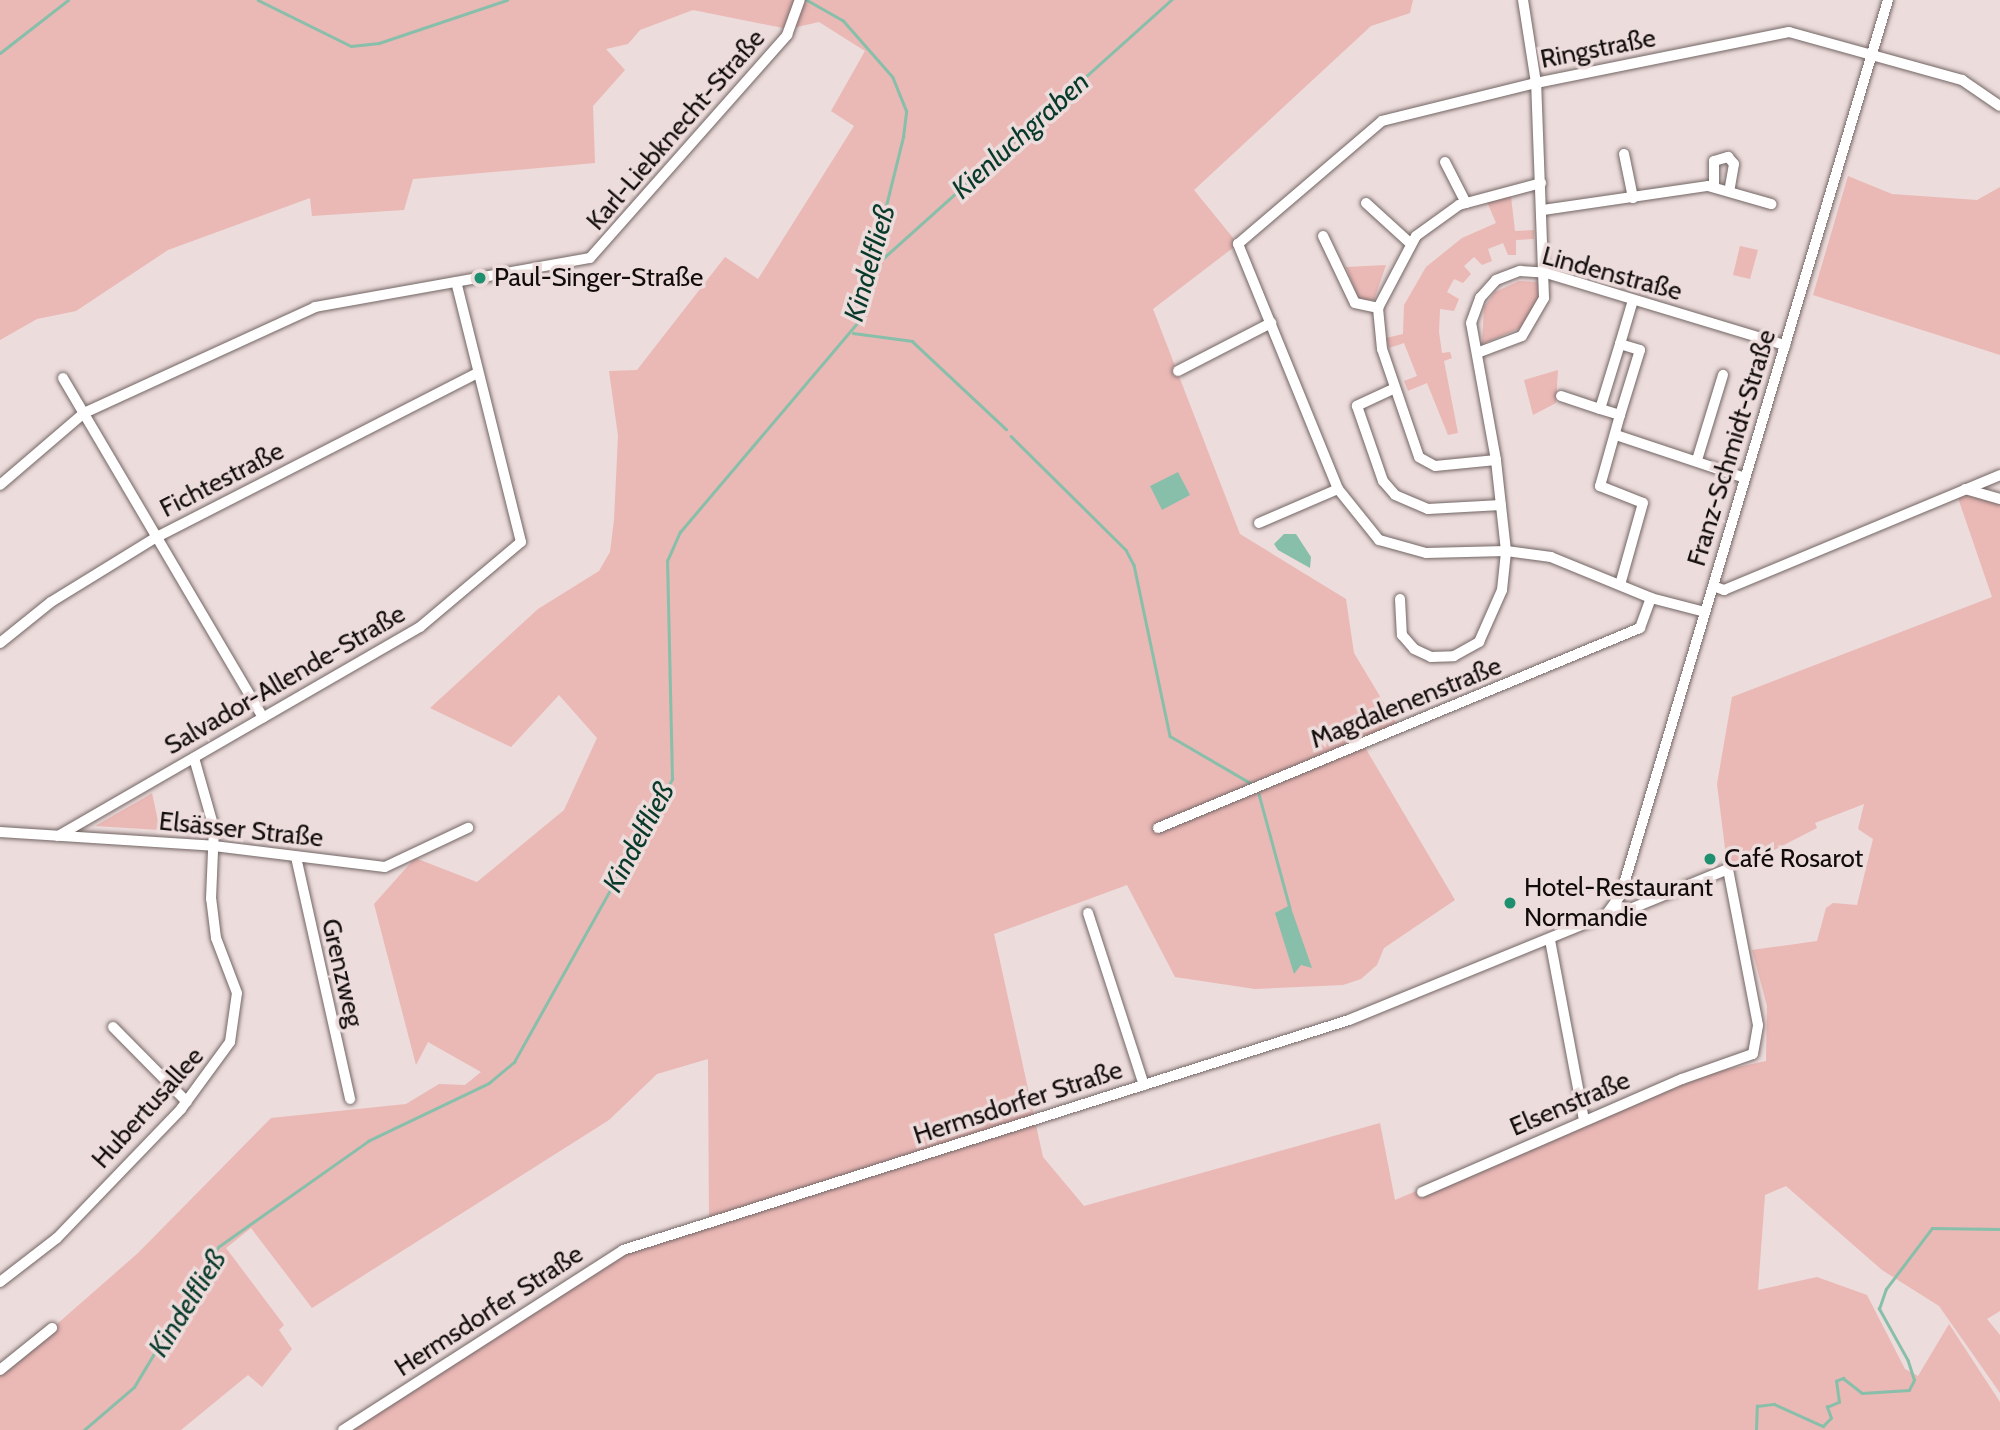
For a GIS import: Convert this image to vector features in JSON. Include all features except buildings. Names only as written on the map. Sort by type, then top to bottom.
[{"type":"street","name":"Karl-Liebknecht-Straße","points":[[0,485],[84,413],[315,307],[594,255],[787,35],[800,0]]},
{"type":"street","points":[[1477,353],[1509,345],[1528,330],[1544,298],[1546,273],[1536,83],[1522,0]]},
{"type":"street","name":"Franz-Schmidt-Straße","points":[[1613,906],[1713,586],[1888,0]]},
{"type":"street","name":"Ringstraße","points":[[1271,323],[1238,244],[1382,121],[1536,83],[1789,32],[1871,52],[1962,80],[2000,106]]},
{"type":"street","points":[[1624,154],[1633,198]]},
{"type":"street","points":[[1714,187],[1712,165],[1728,158],[1734,164],[1729,191]]},
{"type":"street","points":[[1445,162],[1466,203]]},
{"type":"street","points":[[1496,460],[1426,463],[1393,389],[1378,308],[1410,243],[1466,203],[1541,183]]},
{"type":"street","points":[[1543,210],[1714,187],[1771,204]]},
{"type":"street","points":[[1366,203],[1410,243]]},
{"type":"street","points":[[1323,236],[1355,303],[1378,308]]},
{"type":"street","name":"Lindenstraße","points":[[1400,599],[1402,635],[1414,649],[1431,657],[1454,656],[1479,642],[1491,624],[1506,551],[1496,460],[1471,323],[1480,298],[1496,280],[1520,271],[1546,273],[1785,345]]},
{"type":"street","points":[[456,282],[476,374]]},
{"type":"street","points":[[1600,409],[1633,300]]},
{"type":"street","points":[[1178,371],[1271,323],[1338,489],[1379,540],[1408,551],[1506,551],[1550,557],[1651,598],[1705,612]]},
{"type":"street","points":[[1620,344],[1640,350],[1600,486],[1643,503],[1620,585]]},
{"type":"street","name":"Fichtestraße","points":[[0,643],[51,602],[155,538],[476,374]]},
{"type":"street","name":"Salvador-Allende-Straße","points":[[58,836],[420,627],[521,542],[476,374]]},
{"type":"street","points":[[1697,460],[1723,375]]},
{"type":"street","points":[[63,378],[263,717]]},
{"type":"street","points":[[1393,389],[1357,406],[1379,472],[1395,495],[1427,509],[1501,505]]},
{"type":"street","points":[[1561,397],[1620,415]]},
{"type":"street","points":[[1616,435],[1745,478]]},
{"type":"street","points":[[1713,586],[1724,590],[2000,475]]},
{"type":"street","points":[[1259,523],[1338,489]]},
{"type":"street","points":[[1965,489],[2000,499]]},
{"type":"street","name":"Magdalenenstraße","points":[[1158,828],[1640,628],[1651,598]]},
{"type":"street","name":"Hubertusallee","points":[[0,1282],[57,1238],[187,1102],[222,1057],[237,1008],[214,928],[214,846],[210,799],[194,758]]},
{"type":"street","name":"Elsässer Straße","points":[[0,832],[214,846],[385,867],[468,828]]},
{"type":"street","name":"Grenzweg","points":[[296,856],[350,1099]]},
{"type":"street","name":"Hermsdorfer Straße","points":[[343,1430],[623,1250],[1349,1020],[1601,919],[1613,906],[1630,909],[1728,869],[1758,1025],[1753,1054],[1737,1064]]},
{"type":"street","points":[[1088,913],[1144,1085]]},
{"type":"street","points":[[1550,940],[1584,1120]]},
{"type":"street","points":[[113,1027],[187,1102]]},
{"type":"street","name":"Elsenstraße","points":[[1422,1192],[1707,1069],[1737,1064]]},
{"type":"street","points":[[0,1370],[52,1328]]},
{"type":"shaded area","points":[[0,0],[1413,0],[1410,13],[1371,26],[1194,190],[1238,244],[1153,309],[1240,534],[1346,599],[1354,653],[1399,728],[1363,744],[1455,900],[1384,948],[1377,965],[1361,979],[1343,985],[1255,989],[1175,977],[1127,885],[994,934],[1043,1157],[1084,1206],[1380,1123],[1395,1200],[1682,1079],[1766,1061],[1767,1006],[1752,950],[1817,941],[1826,908],[1833,903],[1857,905],[1873,839],[1858,829],[1864,804],[1815,823],[1817,828],[1733,871],[1727,864],[1717,784],[1732,697],[1992,597],[1957,495],[1964,492],[2000,503],[2000,1311],[1987,1319],[2000,1335],[2000,1393],[1939,1306],[1882,1270],[1786,1186],[1765,1195],[1758,1290],[1817,1277],[1867,1295],[1905,1369],[1918,1376],[1949,1324],[2000,1402],[2000,1430],[343,1430],[623,1250],[709,1220],[708,1059],[657,1074],[609,1120],[312,1308],[251,1228],[226,1248],[284,1325],[279,1330],[292,1349],[262,1387],[248,1375],[181,1430],[0,1430],[0,1374],[138,1253],[271,1118],[406,1104],[439,1084],[465,1085],[481,1072],[428,1042],[416,1065],[374,904],[415,858],[477,882],[564,810],[597,738],[559,695],[511,747],[430,708],[538,609],[599,571],[610,552],[614,520],[618,436],[609,371],[637,370],[725,257],[758,279],[854,126],[831,111],[865,51],[819,22],[788,29],[693,10],[640,30],[628,44],[606,49],[625,70],[593,106],[595,163],[413,179],[404,210],[312,216],[310,198],[168,250],[76,311],[37,319],[0,340]]},
{"type":"shaded area","points":[[1848,176],[1892,194],[1977,200],[2000,187],[2000,355],[1813,295]]},
{"type":"shaded area","points":[[1510,188],[1515,231],[1534,230],[1534,239],[1516,240],[1516,255],[1508,255],[1503,243],[1488,249],[1492,261],[1482,265],[1474,257],[1464,266],[1471,274],[1463,283],[1454,279],[1447,292],[1459,299],[1454,311],[1440,309],[1442,353],[1450,352],[1452,358],[1444,361],[1458,433],[1448,435],[1427,383],[1408,391],[1404,381],[1417,376],[1404,343],[1389,348],[1386,338],[1403,334],[1404,305],[1426,267],[1462,238],[1496,223],[1485,197]]},
{"type":"shaded area","points":[[1740,246],[1758,250],[1750,279],[1733,275]]},
{"type":"shaded area","points":[[1386,265],[1374,300],[1359,300],[1346,267]]},
{"type":"shaded area","points":[[1519,281],[1540,282],[1539,299],[1523,327],[1482,344],[1484,307],[1495,292]]},
{"type":"shaded area","points":[[1558,370],[1556,403],[1533,415],[1524,380]]},
{"type":"shaded area","points":[[1178,472],[1190,495],[1162,510],[1150,486]]},
{"type":"shaded area","points":[[1284,534],[1296,534],[1311,557],[1310,568],[1278,550],[1274,544]]},
{"type":"shaded area","points":[[152,793],[160,830],[95,826],[144,798]]},
{"type":"shaded area","points":[[1290,905],[1312,968],[1301,965],[1294,974],[1275,913]]},
{"type":"waterway","points":[[0,53],[68,0]]},
{"type":"waterway","name":"Kindelfließ","points":[[258,0],[351,46],[379,43],[507,0]]},
{"type":"waterway","name":"Kindelfließ","points":[[84,1430],[134,1387],[218,1247],[368,1141],[489,1083],[514,1062],[672,779],[667,561],[680,532],[857,323],[903,137],[906,111],[893,78],[843,21],[806,0]]},
{"type":"waterway","name":"Kienluchgraben","points":[[869,271],[1171,0]]},
{"type":"waterway","points":[[853,333],[912,341],[1006,429]]},
{"type":"waterway","points":[[1011,436],[1126,550],[1134,565],[1170,736],[1254,785]]},
{"type":"waterway","points":[[1259,794],[1290,908]]},
{"type":"waterway","points":[[1756,1430],[1757,1406],[1774,1404],[1823,1426],[1831,1418],[1827,1407],[1839,1402],[1836,1381],[1843,1378],[1862,1393],[1909,1390],[1914,1380],[1908,1361],[1879,1309],[1886,1289],[1932,1228],[2000,1229]]},
{"type":"place","name":"Paul-Singer-Straße","points":[[480,278]]},
{"type":"place","name":"Café Rosarot","points":[[1710,859]]},
{"type":"place","name":"Hotel-Restaurant Normandie","points":[[1510,903]]}]
